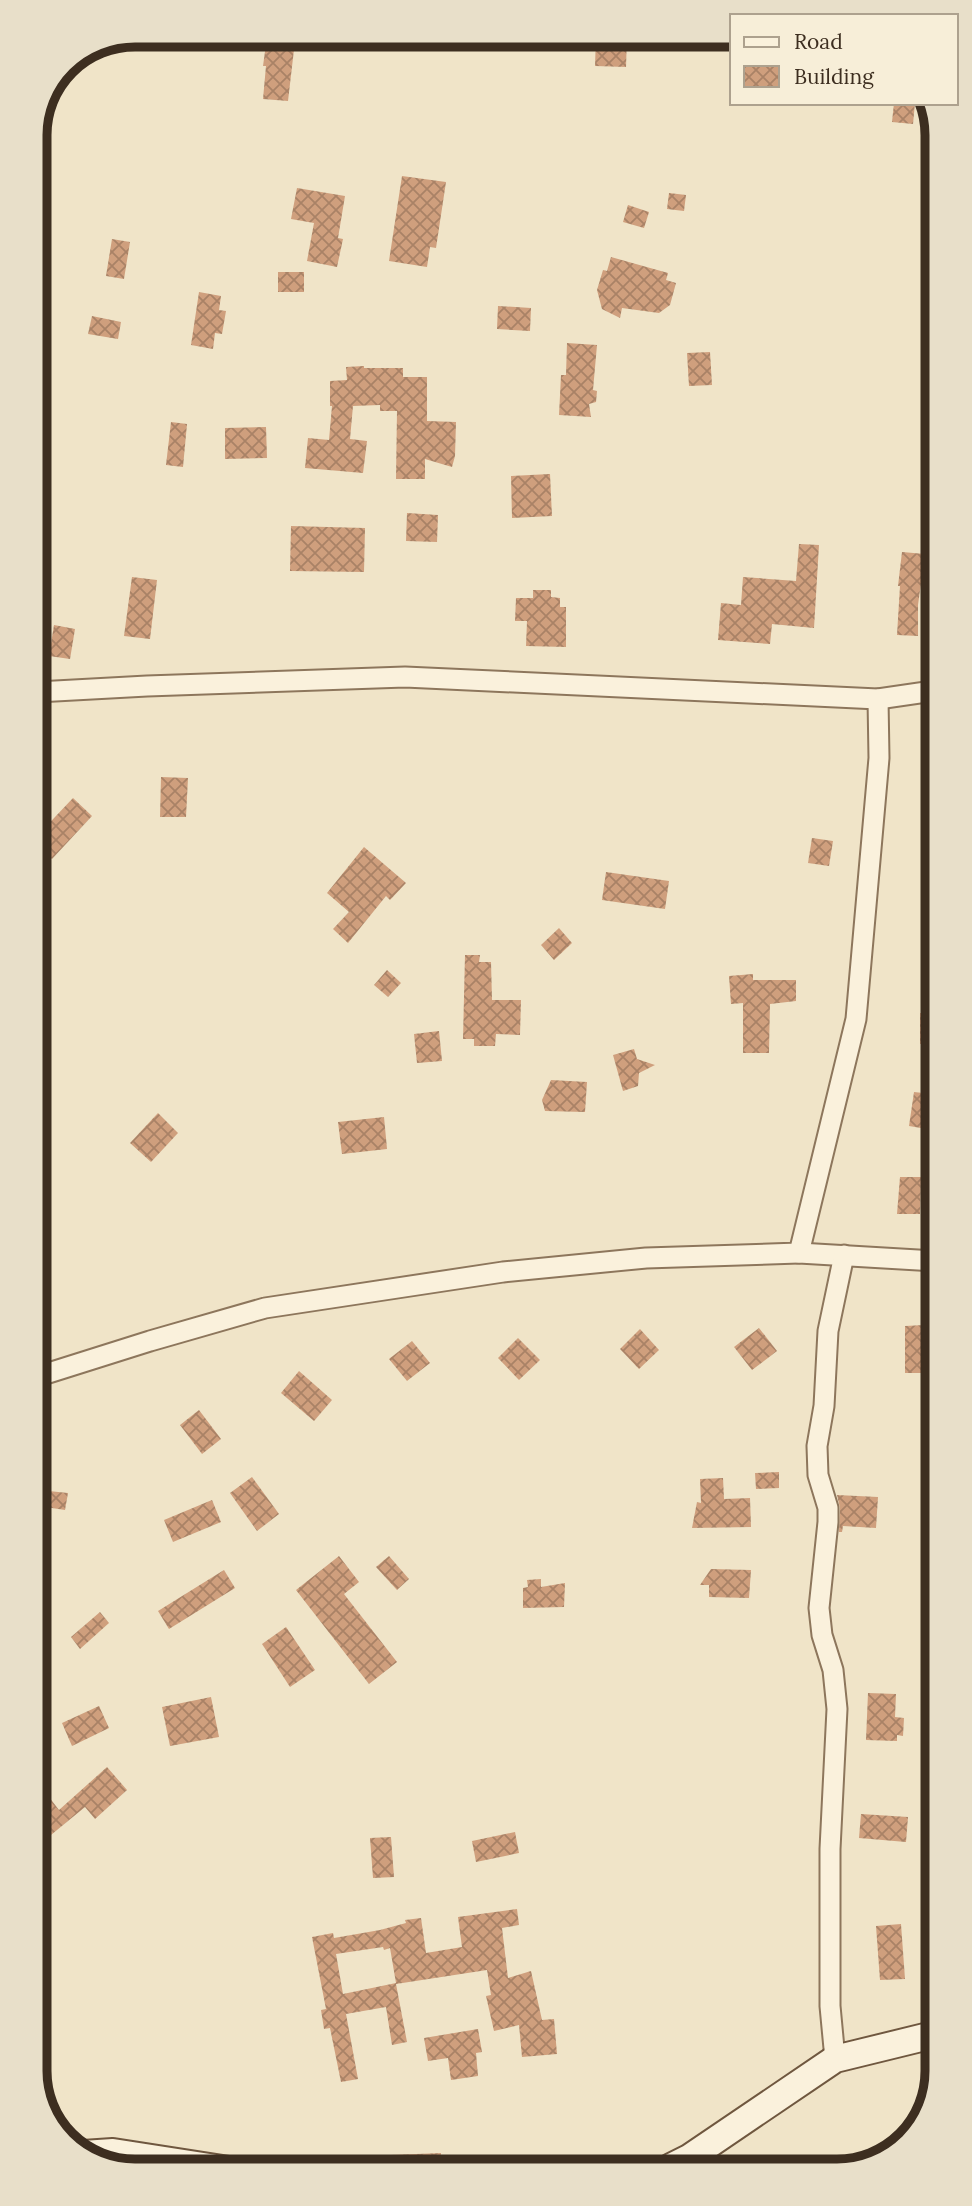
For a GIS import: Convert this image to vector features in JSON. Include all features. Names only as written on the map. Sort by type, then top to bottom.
[{"type":"street","points":[[47,691],[405,677],[878,699],[925,692]]},
{"type":"street","points":[[799,1253],[856,1019],[879,758],[878,699]]},
{"type":"street","points":[[47,1374],[265,1308],[503,1272],[646,1258],[799,1253],[925,1260]]},
{"type":"street","points":[[835,2059],[830,2006],[830,1849],[837,1709],[833,1670],[822,1635],[819,1608],[828,1532],[828,1508],[818,1475],[817,1446],[824,1406],[828,1331],[844,1255]]},
{"type":"street","points":[[687,2159],[835,2059],[925,2037]]},
{"type":"street","points":[[104,2153],[158,2159]]},
{"type":"building","points":[[266,47],[294,47],[288,101],[263,99],[266,66],[263,66]]},
{"type":"building","points":[[596,47],[627,47],[626,67],[595,66]]},
{"type":"building","points":[[894,105],[915,105],[913,124],[892,122]]},
{"type":"building","points":[[402,176],[446,182],[436,248],[430,247],[427,267],[389,261]]},
{"type":"building","points":[[297,188],[345,196],[338,238],[343,239],[337,267],[307,261],[314,223],[291,219]]},
{"type":"building","points":[[669,193],[686,195],[684,211],[667,209]]},
{"type":"building","points":[[628,205],[649,212],[644,228],[623,222]]},
{"type":"building","points":[[112,239],[130,242],[124,279],[106,276]]},
{"type":"building","points":[[611,257],[668,273],[666,280],[676,283],[670,305],[659,313],[622,308],[620,318],[602,309],[597,290],[603,270],[607,271]]},
{"type":"building","points":[[278,272],[304,272],[304,292],[278,292]]},
{"type":"building","points":[[199,292],[221,296],[219,310],[226,311],[222,334],[215,333],[213,349],[191,345]]},
{"type":"building","points":[[498,306],[531,308],[530,331],[497,329]]},
{"type":"building","points":[[92,316],[121,322],[118,339],[88,334]]},
{"type":"building","points":[[567,343],[597,345],[593,390],[597,391],[596,402],[589,404],[591,417],[559,415],[561,375],[566,375]]},
{"type":"building","points":[[710,352],[712,385],[689,386],[687,353]]},
{"type":"building","points":[[346,367],[403,368],[403,377],[427,377],[427,421],[456,422],[452,467],[425,459],[425,479],[396,479],[397,411],[380,411],[380,405],[353,406],[350,439],[367,441],[363,473],[305,468],[308,438],[329,440],[332,406],[330,381],[347,380]]},
{"type":"building","points":[[171,422],[187,424],[183,467],[166,465]]},
{"type":"building","points":[[266,427],[267,458],[225,459],[225,428]]},
{"type":"building","points":[[550,474],[552,516],[512,518],[511,476]]},
{"type":"building","points":[[407,513],[438,515],[437,542],[406,541]]},
{"type":"building","points":[[291,526],[365,528],[364,572],[290,571]]},
{"type":"building","points":[[799,544],[819,545],[814,628],[772,624],[770,644],[718,640],[721,603],[741,605],[743,577],[796,581]]},
{"type":"building","points":[[902,552],[925,554],[918,605],[918,636],[897,635]]},
{"type":"building","points":[[132,577],[157,580],[150,639],[124,636]]},
{"type":"building","points":[[533,590],[551,590],[551,597],[560,598],[560,607],[566,607],[566,647],[526,646],[527,621],[515,621],[516,598],[533,598]]},
{"type":"building","points":[[54,625],[75,629],[70,659],[49,656]]},
{"type":"building","points":[[161,777],[188,778],[186,817],[160,817]]},
{"type":"building","points":[[73,798],[92,816],[52,859],[47,854],[47,825]]},
{"type":"building","points":[[812,838],[833,841],[829,866],[808,863]]},
{"type":"building","points":[[364,847],[406,883],[390,900],[386,896],[348,943],[333,929],[349,912],[327,893]]},
{"type":"building","points":[[606,872],[669,881],[665,909],[602,900]]},
{"type":"building","points":[[559,928],[572,943],[554,960],[541,945]]},
{"type":"building","points":[[465,955],[480,955],[479,962],[491,962],[492,1000],[521,1000],[520,1035],[496,1034],[495,1046],[474,1046],[474,1039],[463,1039]]},
{"type":"building","points":[[387,970],[401,983],[388,997],[374,985]]},
{"type":"building","points":[[753,974],[753,980],[796,980],[796,1001],[770,1004],[769,1053],[743,1053],[743,1003],[731,1004],[729,976]]},
{"type":"building","points":[[920,1013],[925,1013],[925,1044],[920,1044]]},
{"type":"building","points":[[439,1031],[442,1061],[417,1063],[414,1034]]},
{"type":"building","points":[[634,1049],[637,1059],[655,1065],[639,1073],[638,1086],[623,1091],[613,1055]]},
{"type":"building","points":[[551,1080],[587,1082],[585,1112],[545,1111],[542,1100]]},
{"type":"building","points":[[914,1092],[925,1093],[925,1129],[909,1126]]},
{"type":"building","points":[[158,1113],[178,1133],[151,1162],[130,1143]]},
{"type":"building","points":[[384,1117],[387,1149],[342,1154],[338,1122]]},
{"type":"building","points":[[900,1177],[921,1177],[920,1214],[897,1214]]},
{"type":"building","points":[[924,1325],[925,1373],[905,1373],[905,1326]]},
{"type":"building","points":[[759,1328],[777,1351],[752,1370],[734,1347]]},
{"type":"building","points":[[640,1329],[659,1350],[639,1369],[620,1349]]},
{"type":"building","points":[[518,1338],[540,1360],[519,1380],[498,1358]]},
{"type":"building","points":[[412,1341],[430,1363],[407,1381],[389,1359]]},
{"type":"building","points":[[299,1371],[332,1400],[314,1421],[281,1393]]},
{"type":"building","points":[[199,1410],[221,1439],[202,1454],[180,1425]]},
{"type":"building","points":[[779,1472],[779,1488],[756,1489],[755,1473]]},
{"type":"building","points":[[252,1477],[279,1514],[257,1531],[230,1493]]},
{"type":"building","points":[[723,1478],[724,1499],[750,1498],[751,1527],[692,1528],[697,1502],[701,1503],[700,1479]]},
{"type":"building","points":[[47,1491],[68,1493],[65,1510],[47,1507]]},
{"type":"building","points":[[837,1495],[878,1497],[876,1528],[843,1526],[842,1532],[839,1532],[840,1508]]},
{"type":"building","points":[[212,1500],[221,1522],[173,1542],[164,1520]]},
{"type":"building","points":[[339,1556],[359,1582],[344,1594],[397,1662],[369,1684],[296,1590]]},
{"type":"building","points":[[389,1556],[409,1579],[397,1590],[376,1567]]},
{"type":"building","points":[[711,1569],[751,1570],[749,1598],[709,1597],[709,1585],[700,1585]]},
{"type":"building","points":[[224,1570],[235,1588],[169,1629],[158,1611]]},
{"type":"building","points":[[541,1579],[541,1587],[565,1583],[564,1607],[523,1608],[523,1588],[528,1587],[527,1580]]},
{"type":"building","points":[[100,1612],[109,1623],[80,1649],[71,1637]]},
{"type":"building","points":[[286,1627],[315,1670],[290,1687],[262,1644]]},
{"type":"building","points":[[868,1693],[896,1694],[895,1717],[904,1718],[903,1736],[897,1735],[897,1741],[866,1740]]},
{"type":"building","points":[[211,1697],[219,1737],[170,1746],[162,1707]]},
{"type":"building","points":[[99,1706],[109,1728],[72,1746],[62,1723]]},
{"type":"building","points":[[107,1767],[127,1790],[95,1819],[85,1807],[47,1838],[47,1799],[49,1797],[59,1810]]},
{"type":"building","points":[[861,1814],[908,1817],[906,1842],[859,1838]]},
{"type":"building","points":[[515,1832],[519,1853],[476,1862],[472,1841]]},
{"type":"building","points":[[391,1837],[394,1877],[373,1878],[370,1838]]},
{"type":"building","points":[[517,1909],[519,1925],[502,1928],[508,1978],[531,1971],[542,2020],[554,2019],[557,2054],[522,2057],[519,2025],[494,2031],[486,1996],[491,1995],[487,1970],[396,1984],[407,2042],[392,2045],[386,2007],[346,2014],[358,2079],[341,2082],[330,2028],[324,2029],[321,2010],[326,2009],[312,1937],[333,1933],[334,1938],[380,1930],[406,1923],[405,1920],[421,1918],[426,1953],[462,1947],[458,1917]],"holes":[[[383,1947],[384,1950],[390,1948],[396,1983],[343,1994],[336,1954]]]},
{"type":"building","points":[[901,1924],[905,1979],[880,1980],[876,1926]]},
{"type":"building","points":[[478,2029],[482,2052],[476,2053],[478,2076],[451,2080],[448,2058],[428,2061],[424,2038]]},
{"type":"building","points":[[441,2153],[441,2159],[391,2159],[391,2155]]}]
